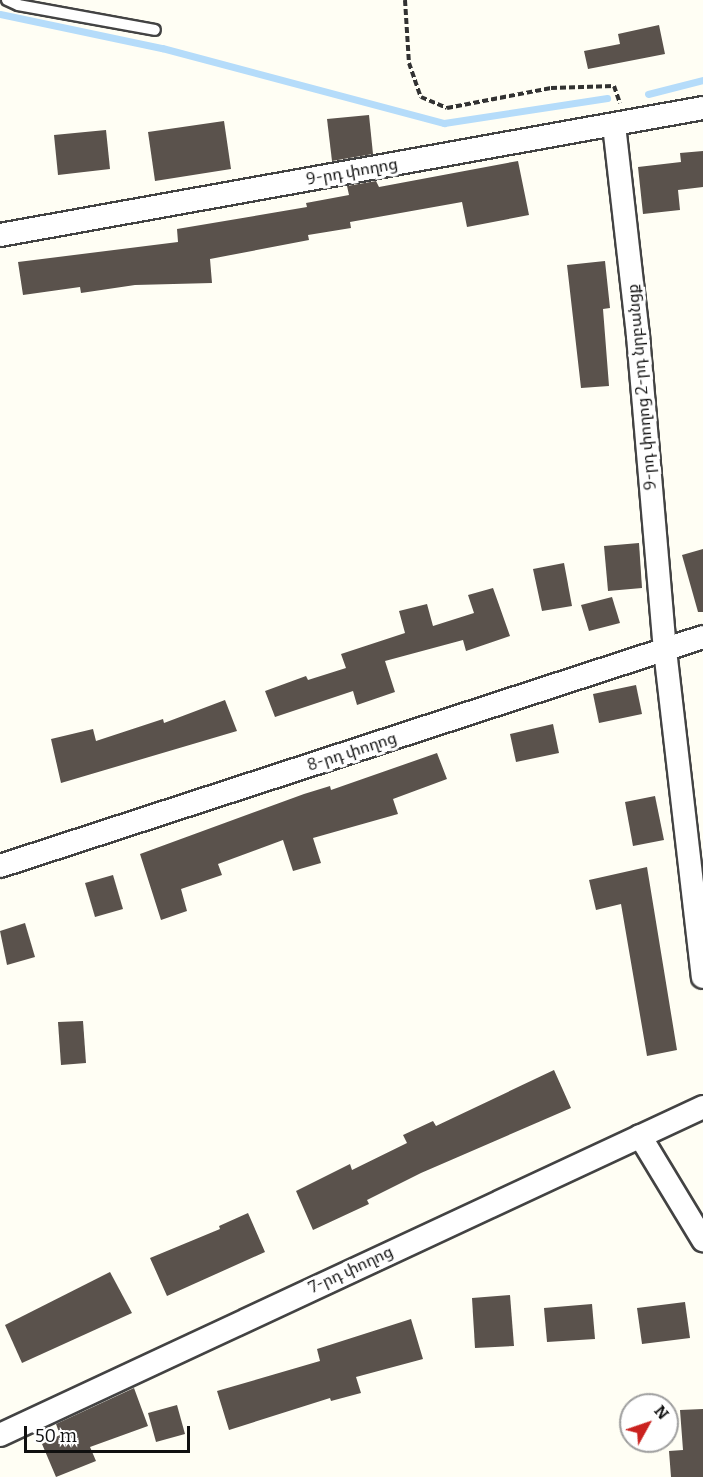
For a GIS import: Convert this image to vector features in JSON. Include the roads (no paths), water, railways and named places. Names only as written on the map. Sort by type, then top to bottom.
[{"type":"street","name":"9-րդ փողոց","points":[[0,235],[703,108]]},
{"type":"street","name":"9-րդ փողոց 2-րդ նրբանցք","points":[[614,125],[638,336],[666,650],[703,977]]},
{"type":"street","name":"8-րդ փողոց","points":[[0,866],[703,637]]},
{"type":"street","name":"7-րդ փողոց","points":[[0,1435],[703,1107]]},
{"type":"street","points":[[640,1136],[703,1240]]},
{"type":"lane","points":[[7,0],[155,30]]},
{"type":"waterway","points":[[0,14],[162,48],[444,123],[607,98]]},
{"type":"waterway","points":[[648,94],[703,80]]}]
